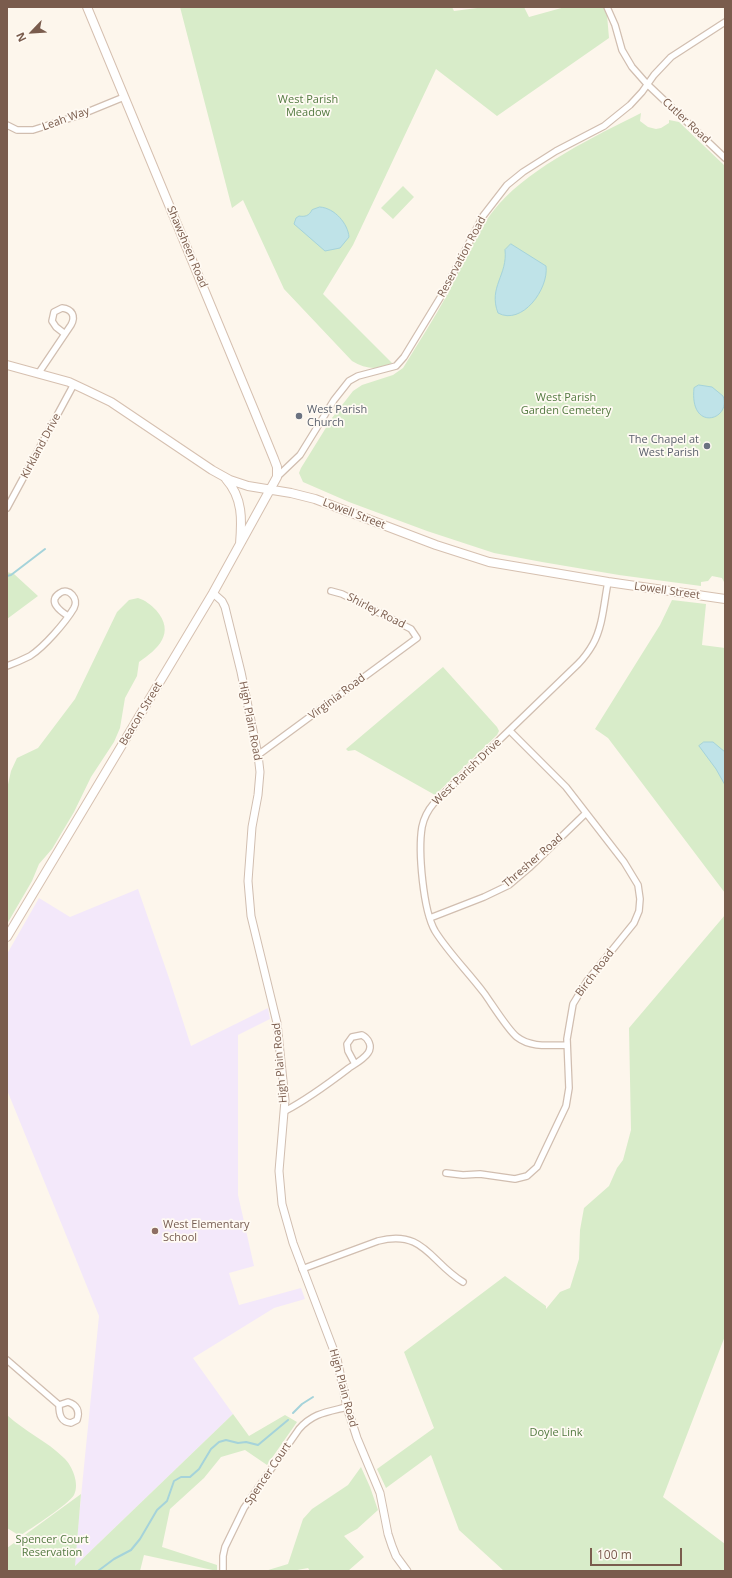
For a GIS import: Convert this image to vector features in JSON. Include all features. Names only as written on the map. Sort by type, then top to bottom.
[{"type":"main road","name":"Shawsheen Road","points":[[87,7],[254,410],[275,463],[277,477]]},
{"type":"main road","name":"Lowell Street","points":[[7,365],[74,384],[110,402],[220,475],[248,486],[271,489],[315,499],[468,556],[502,564],[608,582],[725,599]]},
{"type":"main road","points":[[220,475],[233,487],[237,498],[241,514],[240,546]]},
{"type":"main road","points":[[271,489],[277,477]]},
{"type":"main road","name":"Beacon Street","points":[[7,937],[213,593],[271,489]]},
{"type":"street","points":[[607,7],[615,26],[622,50],[632,67],[647,84]]},
{"type":"street","name":"Reservation Road","points":[[277,477],[300,455],[334,400],[349,381],[358,376],[396,366],[404,357],[443,294],[483,216],[507,185],[523,172],[556,151],[604,126],[630,105],[671,57],[725,22]]},
{"type":"street","name":"Cutler Road","points":[[647,84],[725,158]]},
{"type":"street","name":"Leah Way","points":[[7,125],[17,130],[33,130],[80,115],[124,97]]},
{"type":"street","points":[[38,374],[65,334],[72,323],[73,316],[68,309],[62,308],[54,312],[52,321],[56,327],[65,334]]},
{"type":"street","name":"Kirkland Drive","points":[[7,508],[74,384]]},
{"type":"street","name":"West Parish Drive","points":[[566,1045],[536,1045],[516,1037],[472,976],[437,934],[430,918],[424,891],[422,862],[423,822],[427,812],[440,797],[510,731],[578,664],[589,651],[598,630],[608,582]]},
{"type":"street","name":"Shirley Road","points":[[331,591],[342,594],[410,629],[417,638]]},
{"type":"street","points":[[7,666],[35,652],[57,630],[68,616],[74,606],[75,599],[68,592],[61,592],[56,596],[55,606],[68,616]]},
{"type":"street","name":"High Plain Road","points":[[213,593],[222,601],[225,607],[241,672],[258,755],[260,772],[258,795],[252,827],[248,882],[251,916],[277,1023],[285,1111],[280,1150],[279,1183],[284,1212],[302,1269],[337,1359],[347,1407],[357,1438],[380,1493],[388,1534],[392,1546],[396,1556],[407,1571]]},
{"type":"street","name":"Virginia Road","points":[[258,755],[417,638]]},
{"type":"street","name":"Birch Road","points":[[446,1173],[463,1175],[480,1174],[515,1179],[527,1176],[534,1171],[566,1106],[568,1088],[566,1045],[570,1014],[577,997],[600,964],[634,923],[640,905],[638,885],[633,875],[556,775],[510,731]]},
{"type":"street","name":"Thresher Road","points":[[430,918],[484,897],[509,885],[529,868],[586,813]]},
{"type":"street","points":[[285,1111],[312,1096],[355,1064],[367,1055],[370,1048],[368,1039],[362,1035],[352,1037],[347,1044],[348,1051],[355,1064]]},
{"type":"street","points":[[302,1269],[378,1241],[390,1238],[403,1238],[423,1247],[452,1275],[463,1282]]},
{"type":"street","points":[[7,1360],[59,1405]]},
{"type":"street","name":"Spencer Court","points":[[223,1571],[225,1546],[244,1508],[298,1429],[306,1420],[314,1416],[347,1407]]},
{"type":"shaded area","name":"West Elementary School","points":[[138,889],[191,1046],[268,1008],[270,1019],[238,1035],[238,1195],[254,1266],[229,1273],[239,1305],[301,1288],[305,1299],[274,1308],[193,1358],[233,1414],[74,1567],[99,1316],[7,1090],[7,954],[39,898],[70,917]]},
{"type":"green space","name":"West Parish Meadow","points":[[180,7],[452,7],[454,11],[485,7],[524,7],[529,17],[565,7],[603,7],[607,15],[609,38],[497,116],[436,69],[353,245],[323,294],[392,363],[387,366],[372,368],[362,366],[352,361],[284,289],[243,200],[232,208]]},
{"type":"green space","name":"West Parish Garden Cemetery","points":[[641,113],[640,121],[648,127],[656,129],[669,123],[669,120],[679,122],[725,166],[725,584],[722,578],[712,576],[708,581],[701,582],[701,586],[619,575],[494,553],[427,531],[349,502],[303,482],[299,473],[301,468],[332,418],[353,391],[362,385],[393,375],[403,368],[443,303],[477,236],[499,204],[529,177],[547,165],[585,142]]},
{"type":"green space","points":[[403,186],[414,197],[393,219],[381,208]]},
{"type":"green space","points":[[7,572],[14,574],[38,596],[7,619]]},
{"type":"green space","points":[[138,598],[152,606],[162,618],[164,633],[162,640],[152,652],[139,662],[137,676],[125,698],[120,728],[114,742],[91,777],[74,812],[52,849],[39,864],[32,881],[7,924],[7,789],[11,771],[17,758],[38,748],[75,699],[117,612],[129,600]]},
{"type":"green space","points":[[672,600],[706,604],[702,645],[725,648],[725,893],[608,738],[595,729],[660,625]]},
{"type":"green space","points":[[443,667],[499,731],[497,735],[435,795],[355,750],[348,751],[346,749]]},
{"type":"green space","name":"Doyle Link","points":[[725,915],[725,1336],[663,1497],[725,1544],[725,1571],[504,1571],[459,1530],[431,1455],[386,1488],[377,1469],[434,1428],[404,1352],[505,1276],[546,1306],[546,1309],[560,1292],[570,1288],[579,1259],[580,1230],[584,1208],[609,1186],[617,1168],[623,1160],[631,1130],[629,1028]]},
{"type":"green space","name":"Spencer Court Reservation","points":[[233,1414],[249,1436],[285,1415],[297,1422],[267,1465],[245,1450],[221,1457],[204,1478],[170,1509],[162,1547],[217,1565],[217,1571],[144,1555],[140,1571],[7,1571],[7,1548],[81,1494],[75,1566]]},
{"type":"green space","points":[[7,1415],[64,1458],[70,1465],[76,1480],[76,1491],[70,1499],[20,1536],[7,1528]]},
{"type":"green space","points":[[361,1467],[378,1510],[357,1529],[344,1536],[364,1557],[348,1571],[310,1571],[308,1568],[292,1571],[265,1571],[288,1564],[303,1519],[312,1509],[348,1485]]},
{"type":"water","points":[[320,207],[331,210],[340,218],[346,227],[349,237],[340,248],[325,251],[294,224],[296,218],[299,216],[307,216],[312,210]]},
{"type":"water","points":[[511,244],[546,266],[546,275],[543,285],[532,303],[525,310],[507,316],[498,313],[495,296],[504,267],[505,250]]},
{"type":"water","points":[[699,385],[712,387],[723,396],[724,404],[722,411],[716,416],[710,418],[703,417],[698,412],[694,402],[694,388]]},
{"type":"water","points":[[704,742],[713,742],[725,752],[725,785],[716,769],[699,746]]},
{"type":"waterway","points":[[7,576],[11,575],[45,549]]},
{"type":"waterway","points":[[293,1413],[302,1404],[313,1397]]},
{"type":"waterway","points":[[98,1571],[114,1559],[131,1550],[140,1539],[157,1510],[167,1501],[174,1481],[181,1477],[190,1477],[199,1469],[211,1449],[219,1442],[226,1440],[258,1445],[288,1420]]},
{"type":"place","name":"West Parish Church","points":[[299,416]]},
{"type":"place","name":"The Chapel at West Parish","points":[[707,446]]},
{"type":"place","name":"West Elementary School","points":[[155,1231]]}]
